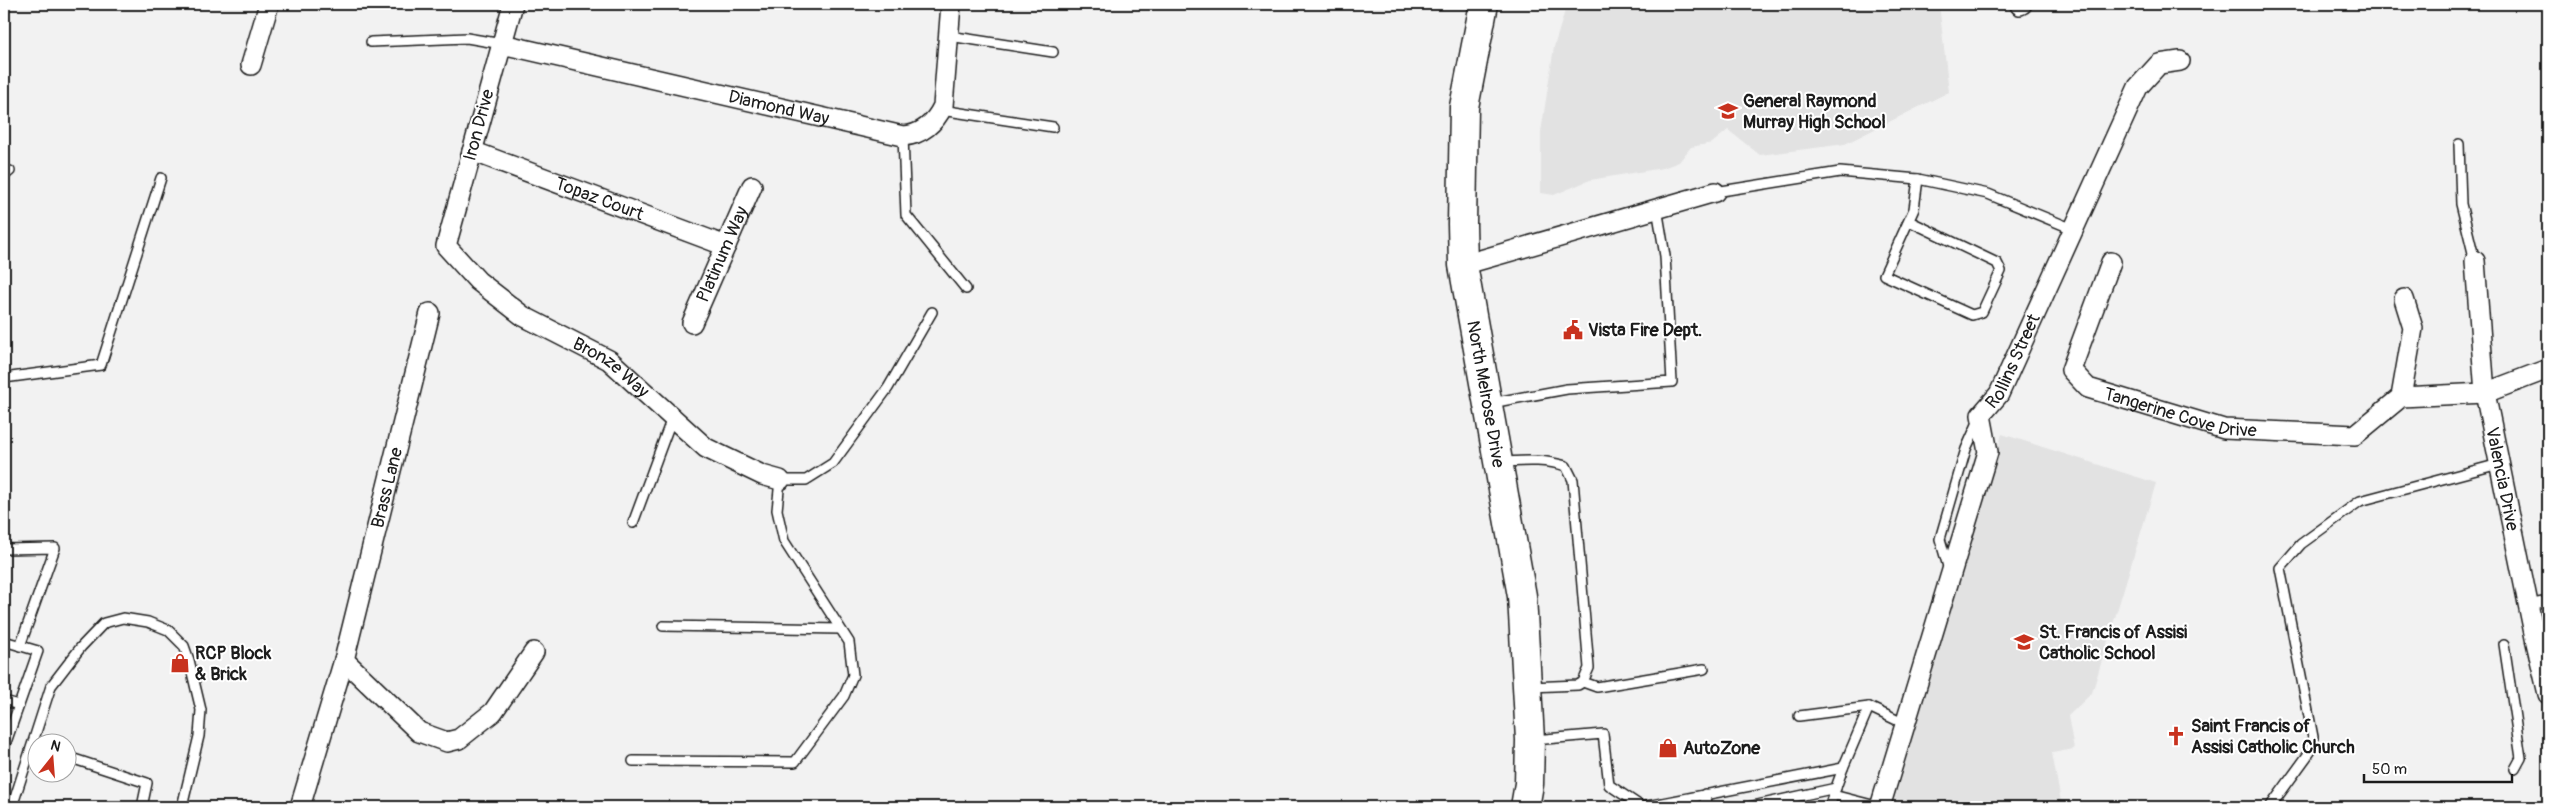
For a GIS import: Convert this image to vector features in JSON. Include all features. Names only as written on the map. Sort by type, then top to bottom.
[{"type":"main road","name":"North Melrose Drive","points":[[1484,4],[1464,107],[1462,224],[1464,265],[1522,596],[1530,740],[1529,799]]},
{"type":"street","points":[[252,65],[269,4]]},
{"type":"street","name":"Iron Drive","points":[[446,246],[513,4]]},
{"type":"street","points":[[903,136],[916,135],[937,118],[941,110],[951,4]]},
{"type":"street","name":"Diamond Way","points":[[502,44],[903,136]]},
{"type":"street","name":"Rollins Street","points":[[1880,807],[1988,452],[1981,416],[1999,394],[2138,87],[2159,64],[2180,62]]},
{"type":"street","name":"Topaz Court","points":[[472,151],[726,246]]},
{"type":"street","name":"Platinum Way","points":[[692,323],[752,186]]},
{"type":"street","points":[[1464,265],[1715,192]]},
{"type":"street","name":"Bronze Way","points":[[446,246],[478,281],[523,316],[609,360],[706,448],[762,475],[780,480]]},
{"type":"street","name":"Valencia Drive","points":[[2475,261],[2485,393],[2548,694]]},
{"type":"street","name":"Tangerine Cove Drive","points":[[2111,262],[2071,370],[2088,388],[2224,429],[2355,435],[2401,397]]},
{"type":"street","points":[[2404,299],[2412,328],[2401,397],[2485,393],[2548,369]]},
{"type":"street","name":"Brass Lane","points":[[300,807],[344,660],[430,314]]},
{"type":"street","points":[[344,660],[419,732],[447,742],[458,739],[493,712],[534,652]]},
{"type":"lane","points":[[949,36],[1053,52]]},
{"type":"lane","points":[[371,42],[467,38],[502,44]]},
{"type":"lane","points":[[941,110],[1054,127]]},
{"type":"lane","points":[[903,136],[906,214],[966,288]]},
{"type":"lane","points":[[2459,144],[2461,204],[2475,261]]},
{"type":"lane","points":[[1715,192],[1840,172],[1918,179],[1988,194],[2073,230]]},
{"type":"lane","points":[[4,378],[101,365],[161,178]]},
{"type":"lane","points":[[1909,221],[1997,263],[2001,271],[1982,312],[1972,316],[1884,275],[1909,221],[1916,201],[1918,179]]},
{"type":"lane","points":[[1488,404],[1567,389],[1672,382],[1665,256],[1657,208]]},
{"type":"lane","points":[[632,761],[795,762],[844,696],[853,674],[849,642],[784,541],[777,510],[780,480],[806,480],[834,463],[888,388],[932,312]]},
{"type":"lane","points":[[633,523],[672,418]]},
{"type":"lane","points":[[1498,462],[1543,460],[1566,466],[1570,472],[1589,668],[1583,682],[1578,685],[1527,687]]},
{"type":"lane","points":[[2270,807],[2310,752],[2314,737],[2280,568],[2301,544],[2360,501],[2500,464]]},
{"type":"lane","points":[[4,549],[55,548],[20,646]]},
{"type":"lane","points":[[2528,605],[2548,601]]},
{"type":"lane","points":[[38,734],[51,686],[80,646],[104,623],[123,618],[148,622],[168,630],[184,646],[201,710],[199,736],[182,807]]},
{"type":"lane","points":[[663,626],[840,629]]},
{"type":"lane","points":[[4,641],[38,651],[4,748]]},
{"type":"lane","points":[[2504,644],[2521,758],[2515,769]]},
{"type":"lane","points":[[1583,682],[1596,687],[1704,669]]},
{"type":"lane","points":[[4,701],[19,705]]},
{"type":"lane","points":[[1830,807],[1843,768],[1869,707]]},
{"type":"lane","points":[[1799,716],[1869,707],[1905,724]]},
{"type":"lane","points":[[1530,740],[1603,734],[1609,785],[1642,807],[1843,768]]},
{"type":"lane","points":[[78,760],[148,783],[142,807]]},
{"type":"lane","points":[[12,807],[28,765]]},
{"type":"lane","points":[[1748,807],[1834,792],[1880,807]]},
{"type":"lane","points":[[1705,794],[1706,807]]},
{"type":"shaded area","name":"General Raymond Murray High School","points":[[1567,4],[1939,4],[1949,92],[1845,144],[1760,155],[1728,130],[1712,143],[1691,147],[1679,162],[1663,168],[1590,180],[1554,195],[1541,193],[1541,132],[1554,47]]},
{"type":"shaded area","name":"St. Francis of Assisi Catholic School","points":[[2002,434],[2156,483],[2092,693],[2068,716],[2074,749],[2052,753],[2062,807],[1892,807]]},
{"type":"place","name":"General Raymond Murray High School","points":[[1728,111]]},
{"type":"place","name":"Vista Fire Dept.","points":[[1573,330]]},
{"type":"place","name":"St. Francis of Assisi Catholic School","points":[[2024,642]]},
{"type":"place","name":"RCP Block & Brick","points":[[180,663]]},
{"type":"place","name":"Saint Francis of Assisi Catholic Church","points":[[2176,736]]},
{"type":"place","name":"AutoZone","points":[[1668,748]]}]
